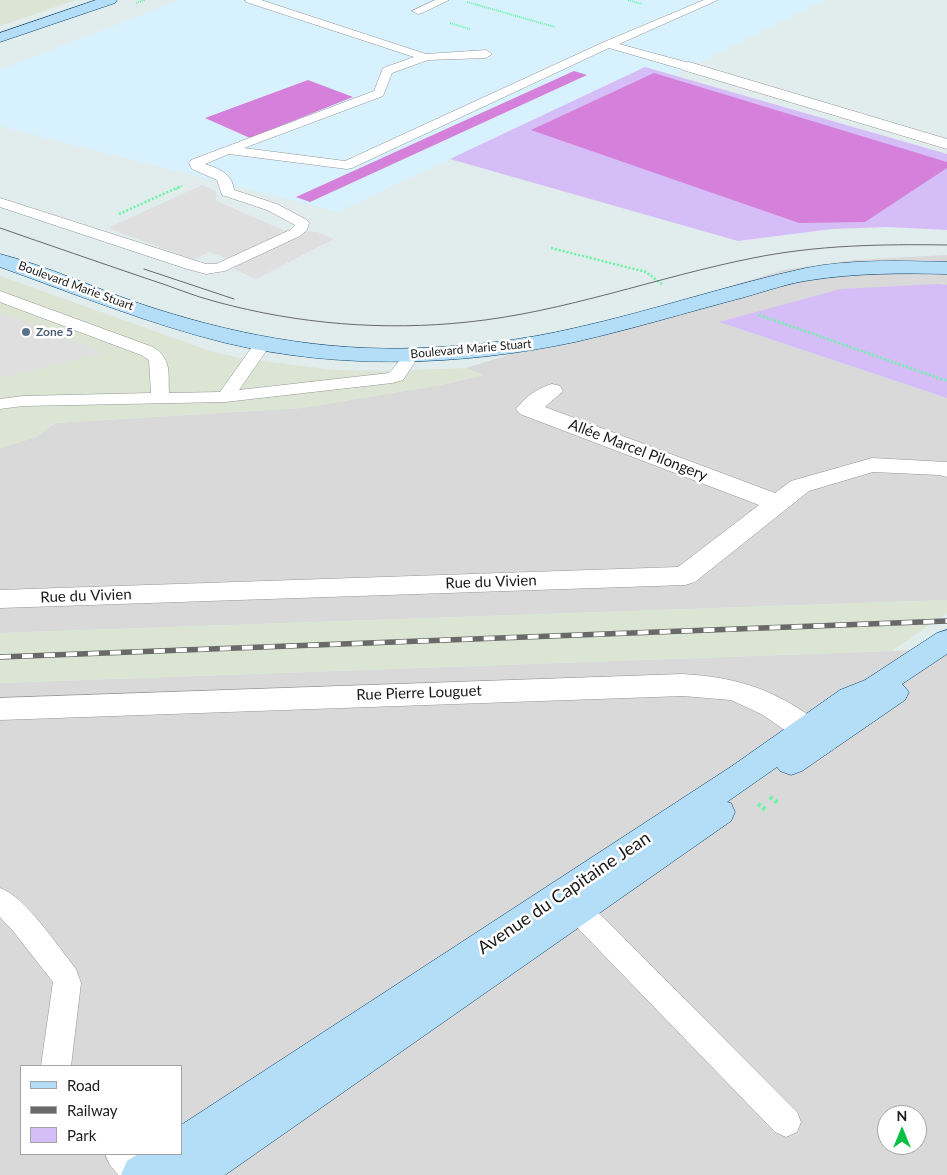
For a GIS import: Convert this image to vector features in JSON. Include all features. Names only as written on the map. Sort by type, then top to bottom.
[{"type":"main road","points":[[0,38],[110,0]]},
{"type":"main road","name":"Boulevard Marie Stuart","points":[[0,260],[171,320],[260,348],[401,355],[499,348],[575,335],[808,274],[855,269],[947,268]]},
{"type":"main road","points":[[0,270],[196,339],[336,361],[406,362],[477,360],[543,351],[586,342],[808,284],[851,277],[919,274],[947,275]]},
{"type":"main road","name":"Avenue du Capitaine Jean","points":[[140,1175],[186,1165],[577,909],[815,735],[851,698],[876,688],[947,640]]},
{"type":"main road","name":"Avenue du Capitaine Jean","points":[[186,1165],[743,775],[815,735],[947,656]]},
{"type":"street","points":[[689,67],[947,144]]},
{"type":"street","name":"Allée Marcel Pilongery","points":[[552,391],[528,409],[777,503]]},
{"type":"street","name":"Rue du Vivien","points":[[0,599],[685,576],[800,486],[872,465],[940,468],[947,470]]},
{"type":"street","name":"Rue Pierre Louguet","points":[[0,709],[683,685],[739,692],[784,712],[815,735]]},
{"type":"lane","points":[[250,0],[425,58]]},
{"type":"lane","points":[[418,11],[444,0]]},
{"type":"lane","points":[[226,150],[347,165],[608,44],[713,0]]},
{"type":"lane","points":[[608,44],[689,67]]},
{"type":"lane","points":[[0,202],[206,269],[219,268],[294,233],[302,227],[302,223],[300,220],[272,208],[227,192],[227,181],[224,177],[197,166],[196,163],[226,150],[379,94],[387,71],[425,58],[486,54]]},
{"type":"lane","points":[[0,296],[148,351],[159,362],[160,399]]},
{"type":"lane","points":[[225,397],[260,348]]},
{"type":"lane","points":[[0,404],[23,401],[225,397],[392,378],[397,376],[406,362]]},
{"type":"lane","points":[[0,391],[23,401]]},
{"type":"lane","points":[[0,899],[24,923],[66,978],[67,984],[56,1065]]},
{"type":"lane","points":[[577,909],[786,1122]]},
{"type":"lane","points":[[122,1155],[140,1175]]},
{"type":"path","points":[[462,0],[555,27]]},
{"type":"path","points":[[114,216],[212,172]]},
{"type":"path","points":[[551,248],[646,272],[667,288]]},
{"type":"path","points":[[727,304],[947,381]]},
{"type":"shaded area","points":[[0,0],[76,0],[0,26]]},
{"type":"shaded area","points":[[180,0],[825,0],[675,75],[645,67],[338,212],[0,126],[0,70]]},
{"type":"shaded area","points":[[574,71],[587,75],[310,202],[296,197]]},
{"type":"shaded area","points":[[654,73],[947,162],[947,168],[865,222],[799,223],[531,130]]},
{"type":"shaded area","points":[[308,80],[353,97],[250,138],[205,118]]},
{"type":"shaded area","points":[[202,185],[216,191],[216,201],[283,230],[317,232],[334,239],[256,279],[236,270],[224,257],[209,252],[193,260],[108,228]]},
{"type":"shaded area","points":[[947,255],[947,600],[0,633],[0,448],[36,437],[55,423],[301,408],[441,385],[483,375],[466,368],[783,270],[855,260]]},
{"type":"shaded area","points":[[0,276],[213,352],[240,358],[333,370],[385,371],[466,368],[483,375],[441,385],[301,408],[55,423],[36,437],[0,448]]},
{"type":"shaded area","name":"Zone 5","points":[[0,312],[106,353],[6,377],[0,375]]},
{"type":"shaded area","points":[[947,600],[947,613],[891,651],[0,683],[0,633]]},
{"type":"shaded area","points":[[947,649],[947,1175],[0,1175],[0,683]]},
{"type":"green space","points":[[645,67],[947,154],[947,230],[887,227],[832,229],[738,241],[450,159]]},
{"type":"green space","points":[[947,285],[947,398],[719,322],[841,289]]},
{"type":"tram line","points":[[0,228],[191,294],[248,310],[341,324],[405,326],[436,325],[504,317],[575,302],[717,266],[801,250],[850,246],[947,245]]},
{"type":"tram line","points":[[144,269],[234,299]]},
{"type":"railway","points":[[0,657],[947,621]]},
{"type":"place","name":"Zone 5","points":[[26,332]]}]
